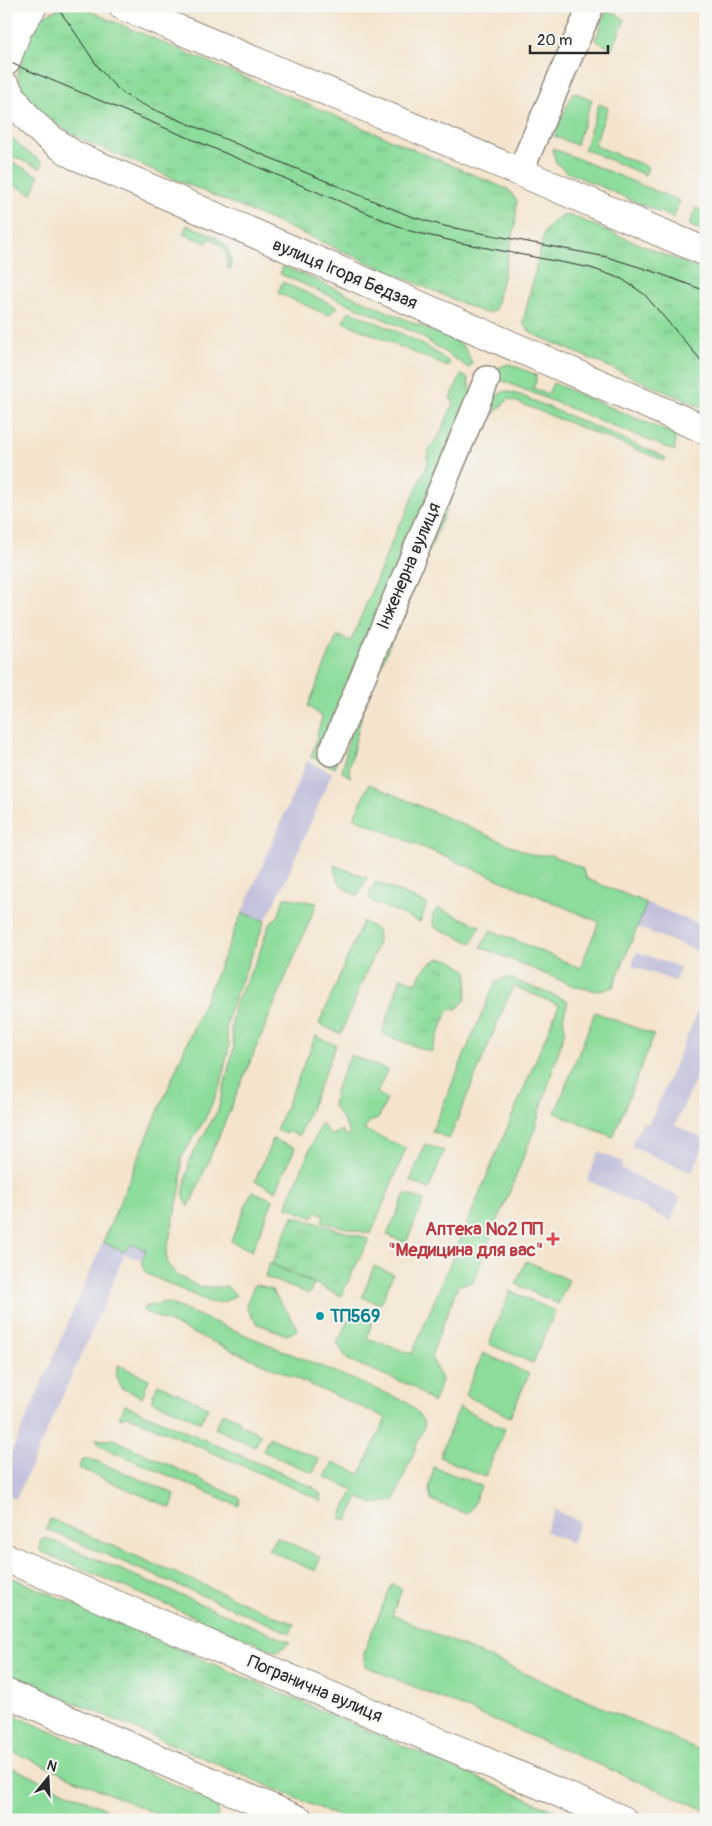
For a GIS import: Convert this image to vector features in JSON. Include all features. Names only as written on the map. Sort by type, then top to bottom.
[{"type":"street","points":[[6,61],[18,29],[33,6]]},
{"type":"street","points":[[123,6],[706,252]]},
{"type":"street","points":[[520,172],[591,6]]},
{"type":"street","name":"вулиця Ігоря Бедзая","points":[[7,87],[28,120],[53,141],[74,155],[706,430]]},
{"type":"street","name":"Інженерна вулиця","points":[[331,753],[487,380]]},
{"type":"street","name":"Погранична вулиця","points":[[6,1558],[623,1820]]},
{"type":"street","points":[[6,1693],[299,1820]]},
{"type":"shaded area","points":[[307,761],[332,773],[283,886],[265,921],[242,913]]},
{"type":"shaded area","points":[[647,903],[706,927],[706,954],[636,927]]},
{"type":"shaded area","points":[[637,952],[680,967],[675,981],[632,966]]},
{"type":"shaded area","points":[[706,993],[706,1056],[675,1125],[706,1140],[692,1173],[631,1146],[643,1122],[649,1124]]},
{"type":"shaded area","points":[[598,1152],[623,1162],[621,1168],[680,1198],[671,1221],[587,1180]]},
{"type":"shaded area","points":[[103,1242],[124,1252],[131,1243],[146,1250],[141,1260],[124,1254],[109,1293],[16,1499],[6,1494],[6,1465]]},
{"type":"shaded area","points":[[555,1510],[580,1522],[571,1543],[545,1531]]},
{"type":"green space","points":[[65,6],[82,8],[509,190],[517,201],[515,226],[495,310],[490,313],[482,312],[83,140],[50,120],[33,103],[23,89],[18,77],[18,66],[32,28],[42,16]]},
{"type":"green space","points":[[607,11],[617,14],[625,20],[612,49],[595,40]]},
{"type":"green space","points":[[573,92],[592,100],[576,145],[554,136]]},
{"type":"green space","points":[[599,104],[608,108],[594,145],[648,167],[645,175],[584,149]]},
{"type":"green space","points":[[6,131],[22,148],[42,162],[41,168],[6,154]]},
{"type":"green space","points":[[552,148],[680,201],[673,218],[567,172],[556,163]]},
{"type":"green space","points":[[6,159],[39,176],[32,194],[6,181]]},
{"type":"green space","points":[[696,208],[706,212],[706,233],[689,225]]},
{"type":"green space","points":[[562,215],[572,216],[706,272],[706,409],[531,333],[523,323],[544,233],[551,223]]},
{"type":"green space","points":[[187,225],[212,235],[224,244],[228,250],[231,269],[227,268],[226,253],[219,244],[210,238],[207,243],[183,234]]},
{"type":"green space","points":[[283,266],[460,343],[466,350],[472,363],[469,368],[416,333],[280,274]]},
{"type":"green space","points":[[282,282],[338,307],[328,315],[278,293]]},
{"type":"green space","points":[[349,311],[427,347],[450,363],[448,367],[343,322]]},
{"type":"green space","points":[[510,364],[536,375],[536,382],[533,388],[548,394],[553,383],[675,435],[675,451],[491,376],[499,368]]},
{"type":"green space","points":[[461,375],[467,377],[474,401],[354,681],[335,768],[311,757],[322,717],[308,706],[337,636],[351,641],[400,522],[402,522],[428,463],[427,456],[429,450],[441,432],[454,401],[450,399]]},
{"type":"green space","points":[[505,391],[520,395],[665,457],[665,461],[509,399],[488,419],[456,486],[363,709],[349,768],[351,777],[342,772],[360,685],[479,406]]},
{"type":"green space","points":[[369,784],[533,855],[551,855],[582,868],[587,879],[647,903],[613,987],[599,991],[576,987],[481,947],[491,930],[580,968],[599,922],[354,818]]},
{"type":"green space","points":[[334,865],[367,878],[358,896],[341,885]]},
{"type":"green space","points":[[376,882],[427,904],[420,922],[371,901],[369,894]]},
{"type":"green space","points":[[284,897],[317,903],[189,1207],[183,1195],[190,1159],[218,1110],[234,1047],[231,1028],[234,1006],[258,957],[269,925],[279,915]]},
{"type":"green space","points":[[438,908],[480,926],[472,943],[434,927],[432,917]]},
{"type":"green space","points":[[242,913],[265,921],[229,1012],[226,1029],[229,1046],[221,1084],[205,1119],[181,1158],[181,1185],[166,1254],[168,1265],[178,1276],[201,1287],[228,1287],[236,1295],[224,1302],[209,1302],[147,1274],[142,1262],[146,1250],[131,1244],[124,1252],[103,1242]]},
{"type":"green space","points":[[363,921],[377,930],[378,943],[341,1034],[319,1024]]},
{"type":"green space","points":[[441,958],[451,960],[466,970],[468,977],[466,999],[458,1008],[448,1011],[431,1052],[382,1034],[401,977],[416,983],[420,974],[432,962]]},
{"type":"green space","points":[[506,977],[568,1001],[563,1018],[565,1030],[534,1131],[473,1282],[458,1285],[431,1356],[442,1381],[433,1403],[414,1387],[348,1360],[337,1343],[354,1309],[374,1316],[367,1338],[412,1354],[559,1005],[513,986],[449,1139],[432,1131],[495,983]]},
{"type":"green space","points":[[595,1012],[654,1035],[613,1137],[555,1113]]},
{"type":"green space","points":[[316,1036],[336,1045],[299,1136],[288,1131],[286,1134],[276,1130]]},
{"type":"green space","points":[[351,1055],[387,1070],[377,1093],[387,1099],[378,1119],[369,1122],[364,1130],[406,1148],[371,1234],[322,1222],[324,1214],[316,1212],[313,1218],[287,1207],[321,1123],[331,1136],[342,1130],[346,1136],[350,1134],[333,1106],[336,1088]]},
{"type":"green space","points":[[273,1139],[295,1148],[276,1191],[255,1181]]},
{"type":"green space","points":[[425,1144],[444,1151],[429,1189],[410,1181]]},
{"type":"green space","points":[[252,1191],[273,1200],[252,1251],[231,1241]]},
{"type":"green space","points":[[405,1194],[424,1200],[406,1243],[387,1235]]},
{"type":"green space","points":[[293,1216],[369,1239],[341,1296],[272,1264]]},
{"type":"green space","points":[[526,1261],[569,1280],[558,1304],[516,1284]]},
{"type":"green space","points":[[269,1263],[314,1284],[309,1294],[265,1277]]},
{"type":"green space","points":[[374,1266],[393,1274],[381,1304],[362,1297]]},
{"type":"green space","points":[[255,1284],[271,1289],[299,1329],[287,1335],[258,1324],[246,1308]]},
{"type":"green space","points":[[510,1291],[555,1311],[533,1363],[489,1344]]},
{"type":"green space","points":[[166,1302],[407,1402],[418,1413],[425,1424],[394,1501],[373,1504],[358,1497],[348,1520],[340,1518],[354,1490],[325,1477],[333,1462],[360,1474],[386,1418],[143,1311],[145,1307]]},
{"type":"green space","points":[[483,1353],[529,1374],[510,1417],[465,1395]]},
{"type":"green space","points":[[118,1365],[149,1379],[142,1397],[121,1388],[116,1374]]},
{"type":"green space","points":[[158,1384],[208,1407],[201,1422],[151,1400]]},
{"type":"green space","points":[[125,1405],[313,1487],[320,1493],[322,1502],[129,1416],[119,1418]]},
{"type":"green space","points":[[459,1407],[505,1429],[485,1477],[440,1457]]},
{"type":"green space","points":[[223,1412],[240,1420],[239,1424],[261,1434],[255,1447],[215,1428]]},
{"type":"green space","points":[[269,1437],[319,1459],[313,1473],[263,1451]]},
{"type":"green space","points":[[96,1439],[113,1439],[240,1498],[239,1506],[100,1446]]},
{"type":"green space","points":[[88,1459],[175,1494],[171,1508],[79,1468],[81,1461]]},
{"type":"green space","points":[[434,1467],[481,1486],[472,1508],[467,1514],[431,1500],[429,1489]]},
{"type":"green space","points":[[50,1519],[294,1624],[290,1633],[46,1529]]},
{"type":"green space","points":[[276,1537],[320,1557],[315,1571],[268,1550]]},
{"type":"green space","points":[[45,1538],[290,1642],[277,1652],[40,1551],[40,1541]]},
{"type":"green space","points":[[6,1575],[576,1820],[347,1820],[6,1673]]},
{"type":"green space","points":[[392,1584],[402,1589],[392,1615],[706,1753],[706,1810],[365,1666],[364,1654],[366,1646]]},
{"type":"green space","points":[[6,1712],[219,1804],[217,1820],[170,1820],[6,1749]]},
{"type":"green space","points":[[6,1765],[131,1820],[26,1820],[6,1811]]},
{"type":"tram line","points":[[55,6],[109,80],[132,99],[148,107],[410,216],[444,226],[607,257],[706,291]]},
{"type":"tram line","points":[[6,61],[410,231],[461,243],[591,268],[622,279],[644,294],[706,366]]},
{"type":"place","name":"Аптека №2 ПП \"Медицина для вас\"","points":[[553,1239]]},
{"type":"place","name":"ТП569","points":[[320,1316]]}]
